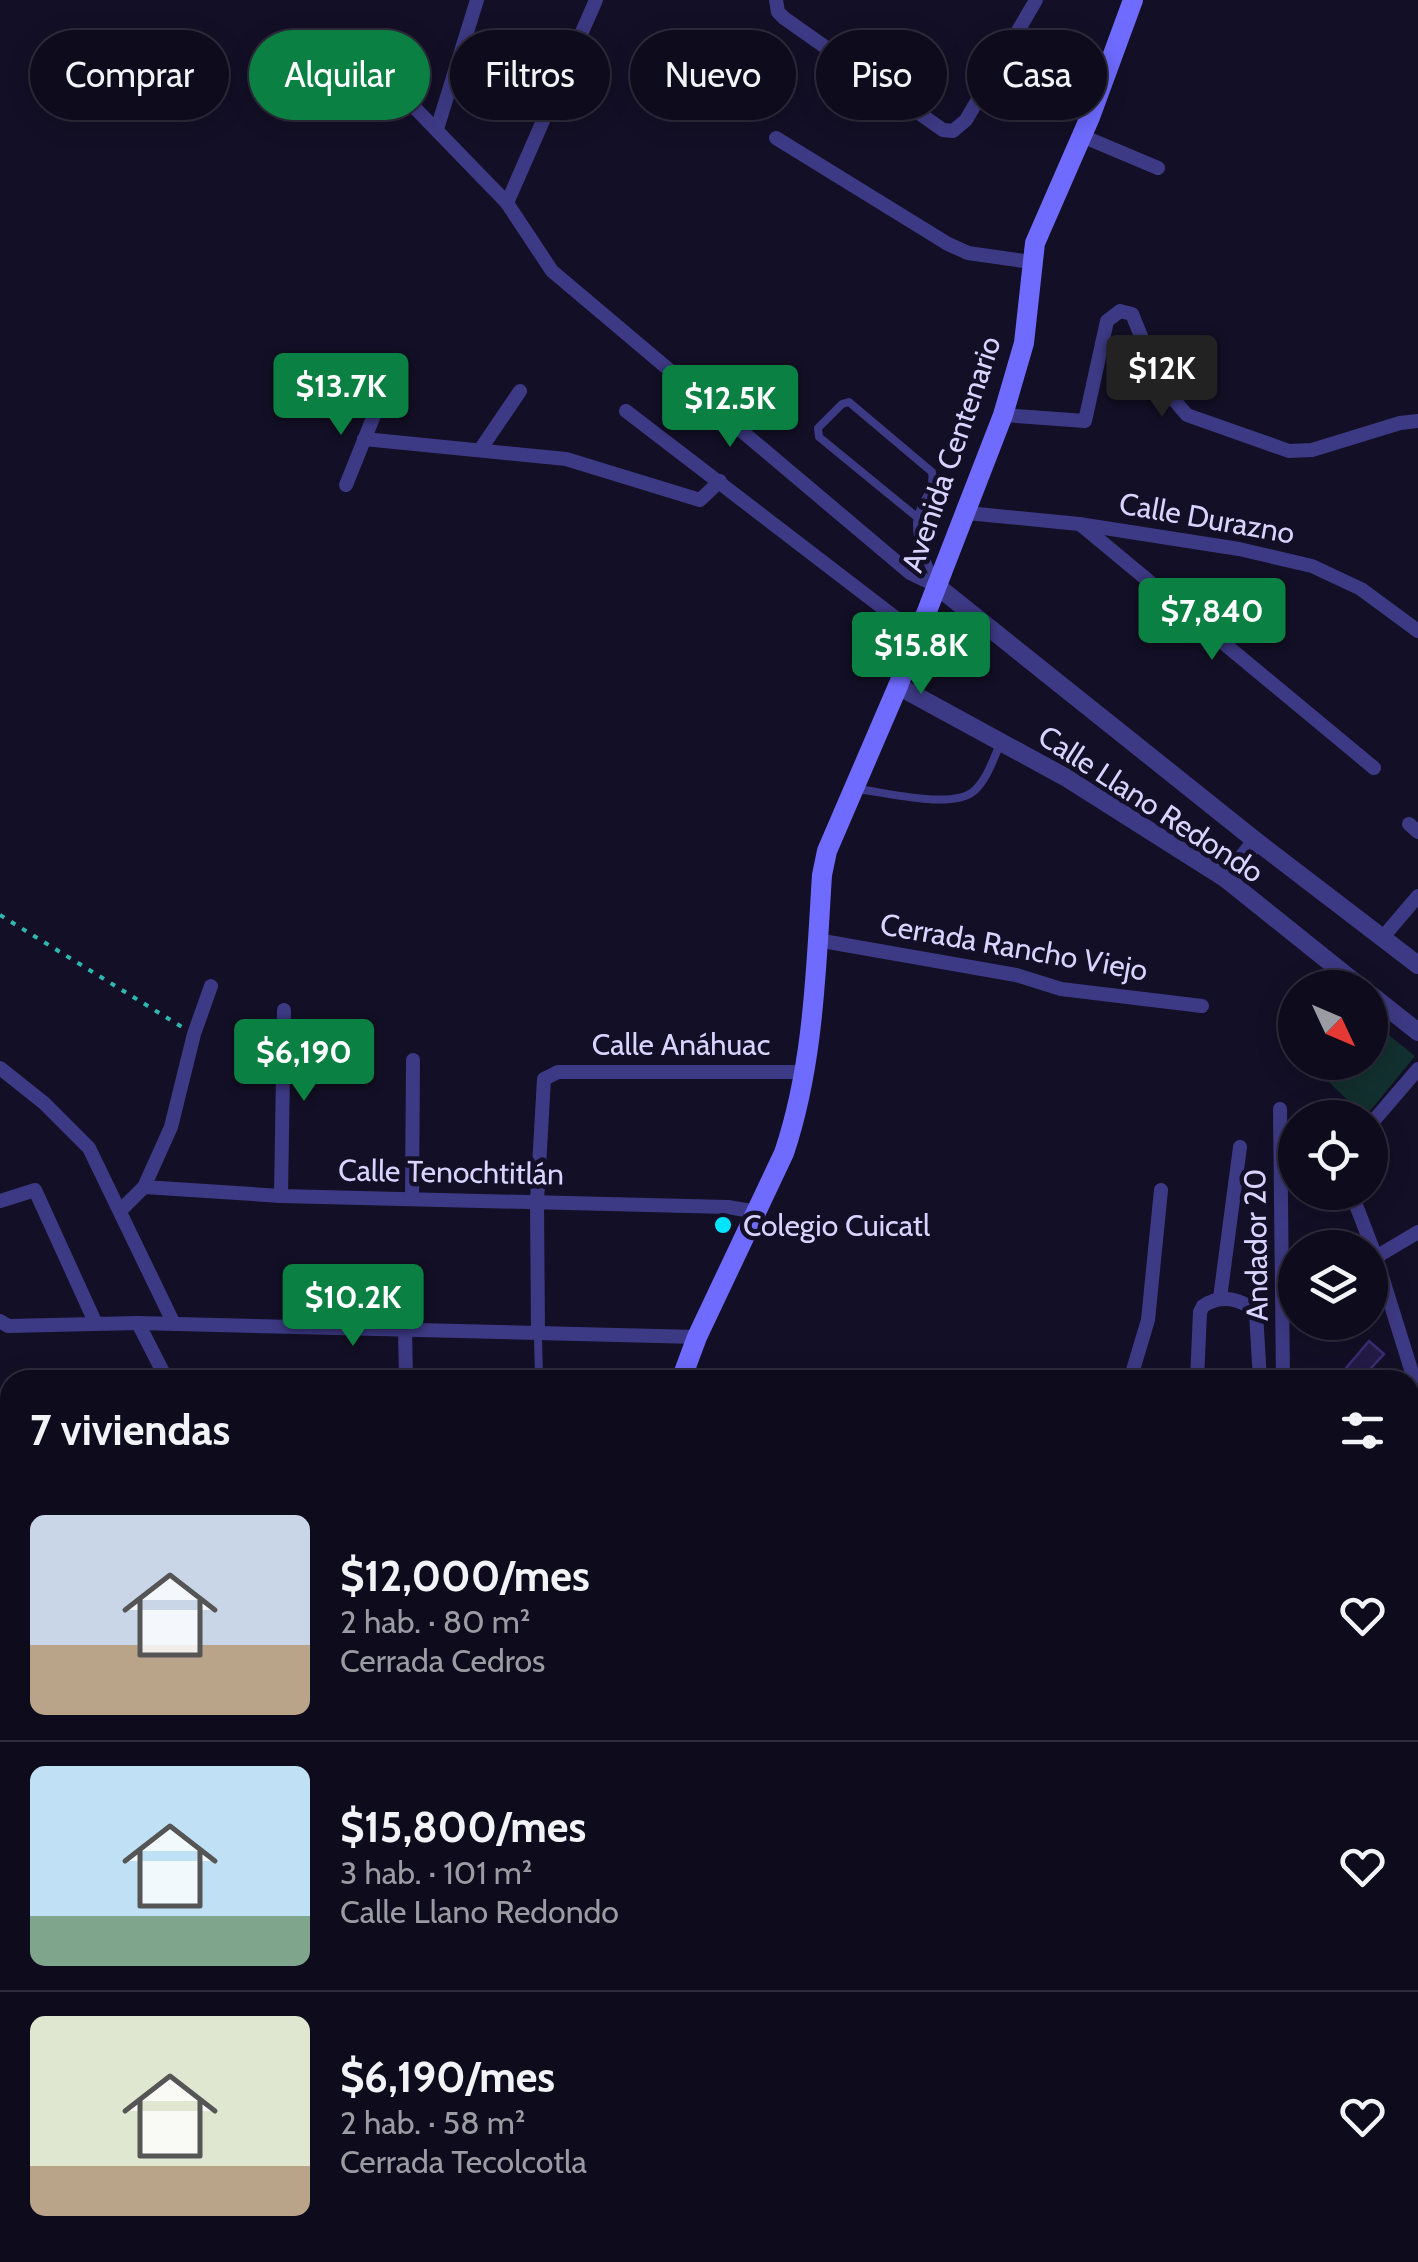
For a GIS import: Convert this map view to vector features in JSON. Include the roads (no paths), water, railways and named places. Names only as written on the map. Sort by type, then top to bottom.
[{"type":"main road","name":"Avenida Centenario","points":[[685,1370],[793,1127],[804,1072],[827,852],[898,686],[1004,415],[1024,343],[1031,262],[1040,227],[1082,136],[1133,0]]},
{"type":"street","points":[[437,129],[477,0]]},
{"type":"street","points":[[506,203],[596,0]]},
{"type":"street","points":[[776,0],[778,12],[784,18],[943,130],[952,131],[966,120],[1036,0]]},
{"type":"street","points":[[428,120],[506,203],[552,271],[910,573],[937,586]]},
{"type":"street","points":[[1082,136],[1158,168]]},
{"type":"street","points":[[776,138],[948,244],[968,253],[1031,262]]},
{"type":"street","points":[[1004,415],[1084,421],[1107,321],[1120,311],[1132,314],[1161,385],[1186,416],[1289,451],[1312,450],[1418,421]]},
{"type":"street","points":[[480,450],[520,391]]},
{"type":"street","points":[[346,486],[377,408]]},
{"type":"street","points":[[626,411],[918,635]]},
{"type":"street","points":[[364,439],[566,459],[700,500],[720,481]]},
{"type":"street","name":"Calle Durazno","points":[[966,514],[1079,524],[1239,548],[1312,566],[1361,589],[1418,631]]},
{"type":"street","points":[[1079,524],[1374,768]]},
{"type":"street","name":"Calle Llano Redondo","points":[[937,586],[1418,965]]},
{"type":"street","name":"Calle Llano Redondo","points":[[898,686],[1065,778],[1226,879],[1340,970]]},
{"type":"street","points":[[1226,879],[1256,841]]},
{"type":"street","points":[[1383,937],[1418,896]]},
{"type":"street","name":"Cerrada Rancho Viejo","points":[[817,940],[1016,975],[1062,989],[1202,1006]]},
{"type":"street","points":[[121,1210],[144,1187],[171,1127],[194,1034],[211,986]]},
{"type":"street","points":[[1388,1008],[1418,1032]]},
{"type":"street","points":[[281,1196],[284,1010]]},
{"type":"street","points":[[412,1198],[413,1060]]},
{"type":"street","points":[[0,1068],[44,1103],[89,1148],[174,1324]]},
{"type":"street","points":[[1388,1104],[1418,1069]]},
{"type":"street","name":"Calle Anáhuac","points":[[537,1200],[542,1086],[544,1079],[558,1072],[804,1072]]},
{"type":"street","points":[[1220,1298],[1240,1147]]},
{"type":"street","name":"Calle Tenochtitlán","points":[[144,1187],[281,1196],[728,1206],[757,1212]]},
{"type":"street","points":[[0,1202],[35,1190],[96,1324]]},
{"type":"street","points":[[1133,1370],[1148,1320],[1161,1190]]},
{"type":"street","points":[[537,1200],[538,1334]]},
{"type":"street","name":"Andador 20","points":[[1283,1370],[1288,1210]]},
{"type":"street","points":[[1388,1250],[1418,1232]]},
{"type":"street","points":[[1388,1296],[1411,1370]]},
{"type":"street","points":[[1197,1370],[1200,1312],[1203,1306],[1220,1298],[1240,1301],[1256,1313],[1259,1370]]},
{"type":"street","points":[[0,1321],[8,1326],[138,1323],[698,1337]]},
{"type":"street","points":[[138,1323],[162,1370]]},
{"type":"street","points":[[405,1328],[406,1370]]},
{"type":"lane","points":[[918,518],[819,438],[818,428],[842,404],[850,402],[932,472],[934,484],[918,518],[919,541],[937,586]]},
{"type":"lane","points":[[853,788],[947,800],[963,797],[976,790],[1002,742]]},
{"type":"lane","points":[[538,1334],[539,1370]]},
{"type":"place","name":"Colegio Cuicatl","points":[[723,1225]]}]
